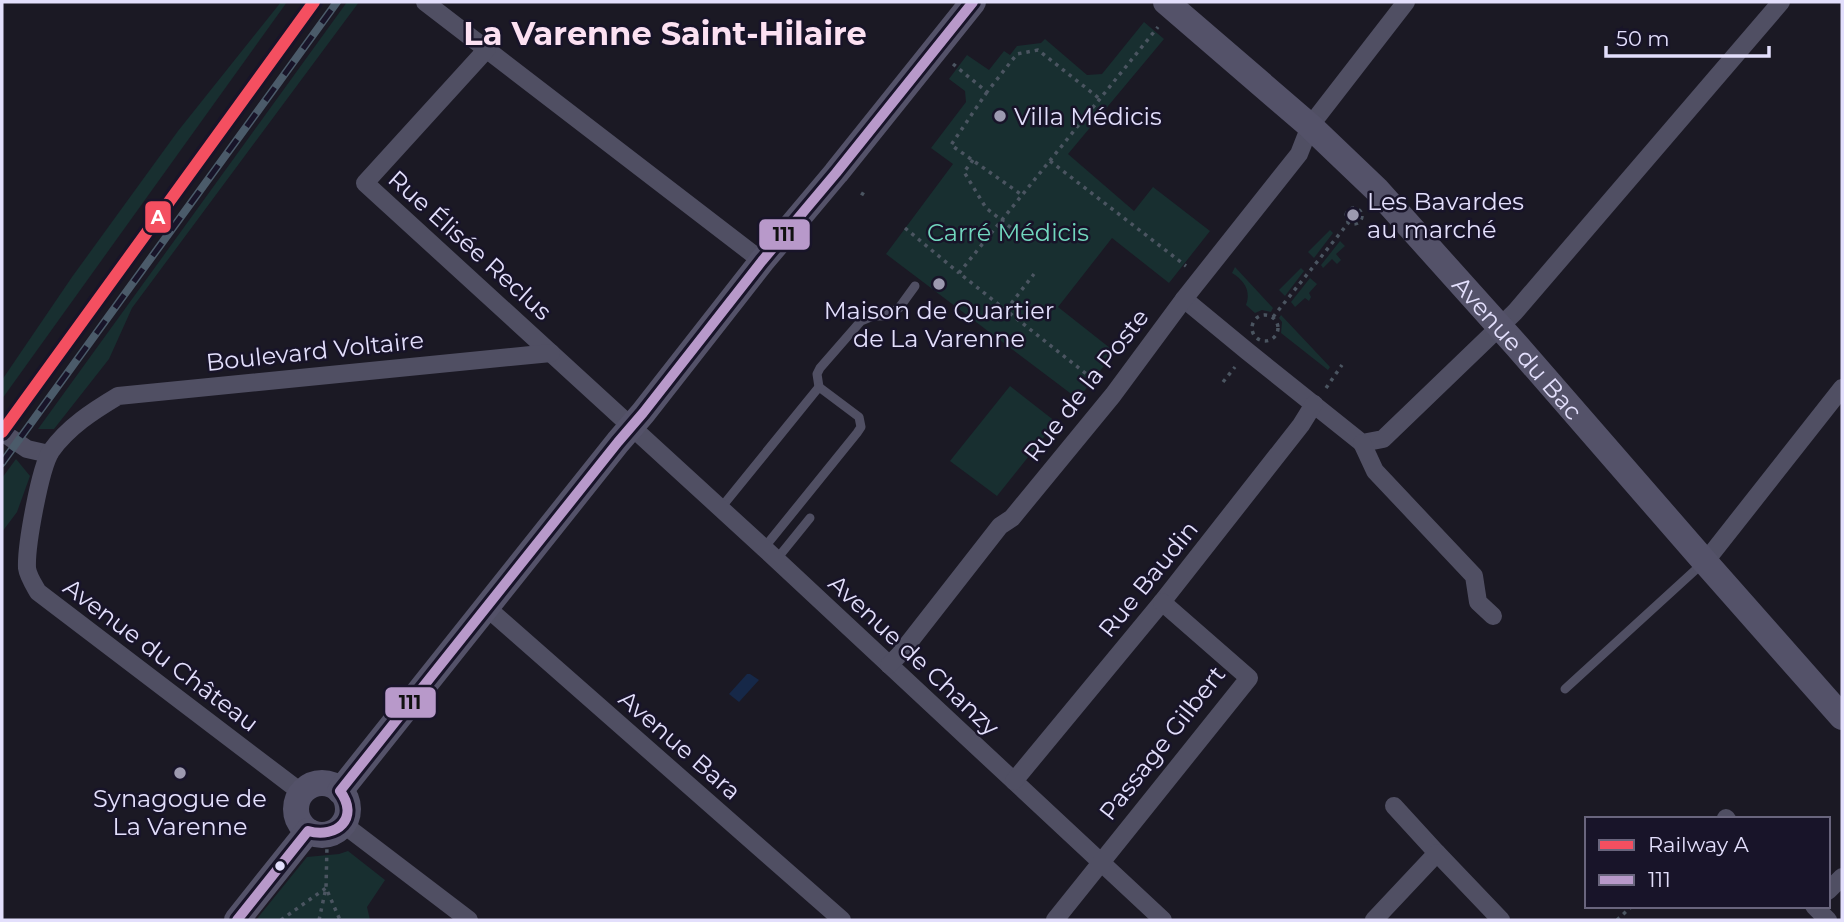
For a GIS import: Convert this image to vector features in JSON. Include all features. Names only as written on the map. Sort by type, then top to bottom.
[{"type":"street","points":[[425,2],[762,261]]},
{"type":"street","points":[[340,791],[762,261],[973,2]]},
{"type":"street","name":"Avenue du Bac","points":[[1166,2],[1310,126],[1377,190],[1842,717]]},
{"type":"street","name":"Rue de la Poste","points":[[889,665],[1000,526],[1012,518],[1113,395],[1184,299],[1299,154],[1310,126],[1406,2]]},
{"type":"street","points":[[1362,443],[1383,439],[1516,312],[1781,2]]},
{"type":"street","name":"Rue Élisée Reclus","points":[[487,49],[365,183],[551,353]]},
{"type":"street","points":[[1184,299],[1362,443],[1375,471],[1474,576],[1478,602],[1493,616]]},
{"type":"street","points":[[551,353],[631,426]]},
{"type":"street","name":"Boulevard Voltaire","points":[[49,454],[63,436],[89,414],[118,396],[551,353]]},
{"type":"street","points":[[1704,562],[1842,388]]},
{"type":"street","name":"Rue Baudin","points":[[1014,781],[1162,602],[1301,425],[1314,404]]},
{"type":"street","name":"Avenue de Chanzy","points":[[631,426],[1163,920]]},
{"type":"street","points":[[2,432],[27,449],[49,454]]},
{"type":"street","name":"Avenue du Château","points":[[49,454],[42,475],[29,541],[27,571],[38,592],[302,793]]},
{"type":"street","name":"Passage Gilbert","points":[[1100,862],[1248,678],[1162,602]]},
{"type":"street","name":"Avenue Bara","points":[[486,607],[842,920]]},
{"type":"street","points":[[237,920],[326,830],[348,813],[346,801],[340,791],[331,785],[320,783],[310,786],[297,802],[296,813],[300,823],[326,830],[469,920]]},
{"type":"street","points":[[1394,806],[1501,920]]},
{"type":"street","points":[[1374,920],[1437,853]]},
{"type":"street","points":[[1055,920],[1100,862]]},
{"type":"lane","points":[[770,554],[861,427],[859,417],[819,387],[817,374],[820,368],[862,321],[873,316],[885,316],[899,308],[915,286]]},
{"type":"lane","points":[[720,509],[819,387]]},
{"type":"lane","points":[[770,554],[810,518]]},
{"type":"lane","points":[[1565,689],[1704,562]]},
{"type":"path","points":[[959,273],[1158,27]]},
{"type":"path","points":[[1022,195],[951,145],[1017,54],[1038,50],[1100,99]]},
{"type":"path","points":[[949,61],[987,92]]},
{"type":"path","points":[[973,160],[964,172],[986,208],[1030,242]]},
{"type":"path","points":[[1050,161],[1187,267]]},
{"type":"path","points":[[861,193],[866,196]]},
{"type":"path","points":[[1354,208],[1359,210],[1362,214],[1359,222],[1349,222],[1346,218],[1348,211],[1354,208]]},
{"type":"path","points":[[1273,317],[1349,222]]},
{"type":"path","points":[[905,228],[1113,395]]},
{"type":"path","points":[[1006,310],[1034,274]]},
{"type":"path","points":[[1260,315],[1273,317],[1278,328],[1276,336],[1269,340],[1257,338],[1252,330],[1254,321],[1260,315]]},
{"type":"path","points":[[1314,404],[1342,365]]},
{"type":"path","points":[[319,920],[326,888],[326,830]]},
{"type":"path","points":[[281,920],[326,888]]},
{"type":"path","points":[[326,888],[340,920]]},
{"type":"path","points":[[1617,920],[1630,908]]},
{"type":"green space","points":[[281,2],[287,2],[2,399],[2,380],[72,277],[178,131]]},
{"type":"green space","points":[[347,2],[359,2],[132,308],[109,359],[54,429],[38,429]]},
{"type":"green space","name":"Carré Médicis","points":[[1144,22],[1164,39],[1068,154],[1134,211],[1153,187],[1210,231],[1169,283],[1112,238],[1058,307],[1115,352],[1078,399],[886,254],[953,164],[931,148],[966,102],[965,91],[949,79],[967,55],[989,70],[1004,51],[1010,55],[1017,46],[1041,43],[1045,39],[1087,75],[1102,74]]},
{"type":"green space","points":[[1330,230],[1333,233],[1314,258],[1308,252]]},
{"type":"green space","points":[[1340,241],[1345,246],[1336,254],[1341,260],[1337,264],[1332,259],[1323,268],[1321,265]]},
{"type":"green space","points":[[1235,267],[1273,308],[1271,312],[1262,310],[1255,313],[1246,305],[1247,291],[1240,279],[1232,273]]},
{"type":"green space","points":[[1301,268],[1304,271],[1285,296],[1279,290]]},
{"type":"green space","points":[[1310,278],[1317,284],[1309,293],[1309,301],[1305,298],[1295,307],[1291,302]]},
{"type":"green space","points":[[1281,315],[1330,367],[1328,370],[1281,333]]},
{"type":"green space","points":[[1010,386],[1056,422],[997,496],[950,461]]},
{"type":"green space","points":[[16,459],[30,476],[17,512],[2,532],[2,478]]},
{"type":"green space","points":[[348,851],[385,880],[367,907],[370,920],[256,920],[307,857]]},
{"type":"water","points":[[747,674],[759,680],[739,702],[729,694]]},
{"type":"railway","points":[[2,463],[337,2]]},
{"type":"rail line","name":"A","points":[[2,432],[314,2]]},
{"type":"transit line","name":"111","points":[[237,920],[308,831],[328,832],[342,824],[348,810],[340,791],[762,261],[973,2]]},
{"type":"place","name":"Villa Médicis","points":[[1000,116]]},
{"type":"place","name":"Les Bavardes au marché","points":[[1353,215]]},
{"type":"place","name":"Maison de Quartier de La Varenne","points":[[939,284]]},
{"type":"place","name":"Synagogue de La Varenne","points":[[180,773]]},
{"type":"district","name":"La Varenne Saint-Hilaire","points":[[665,33]]}]
